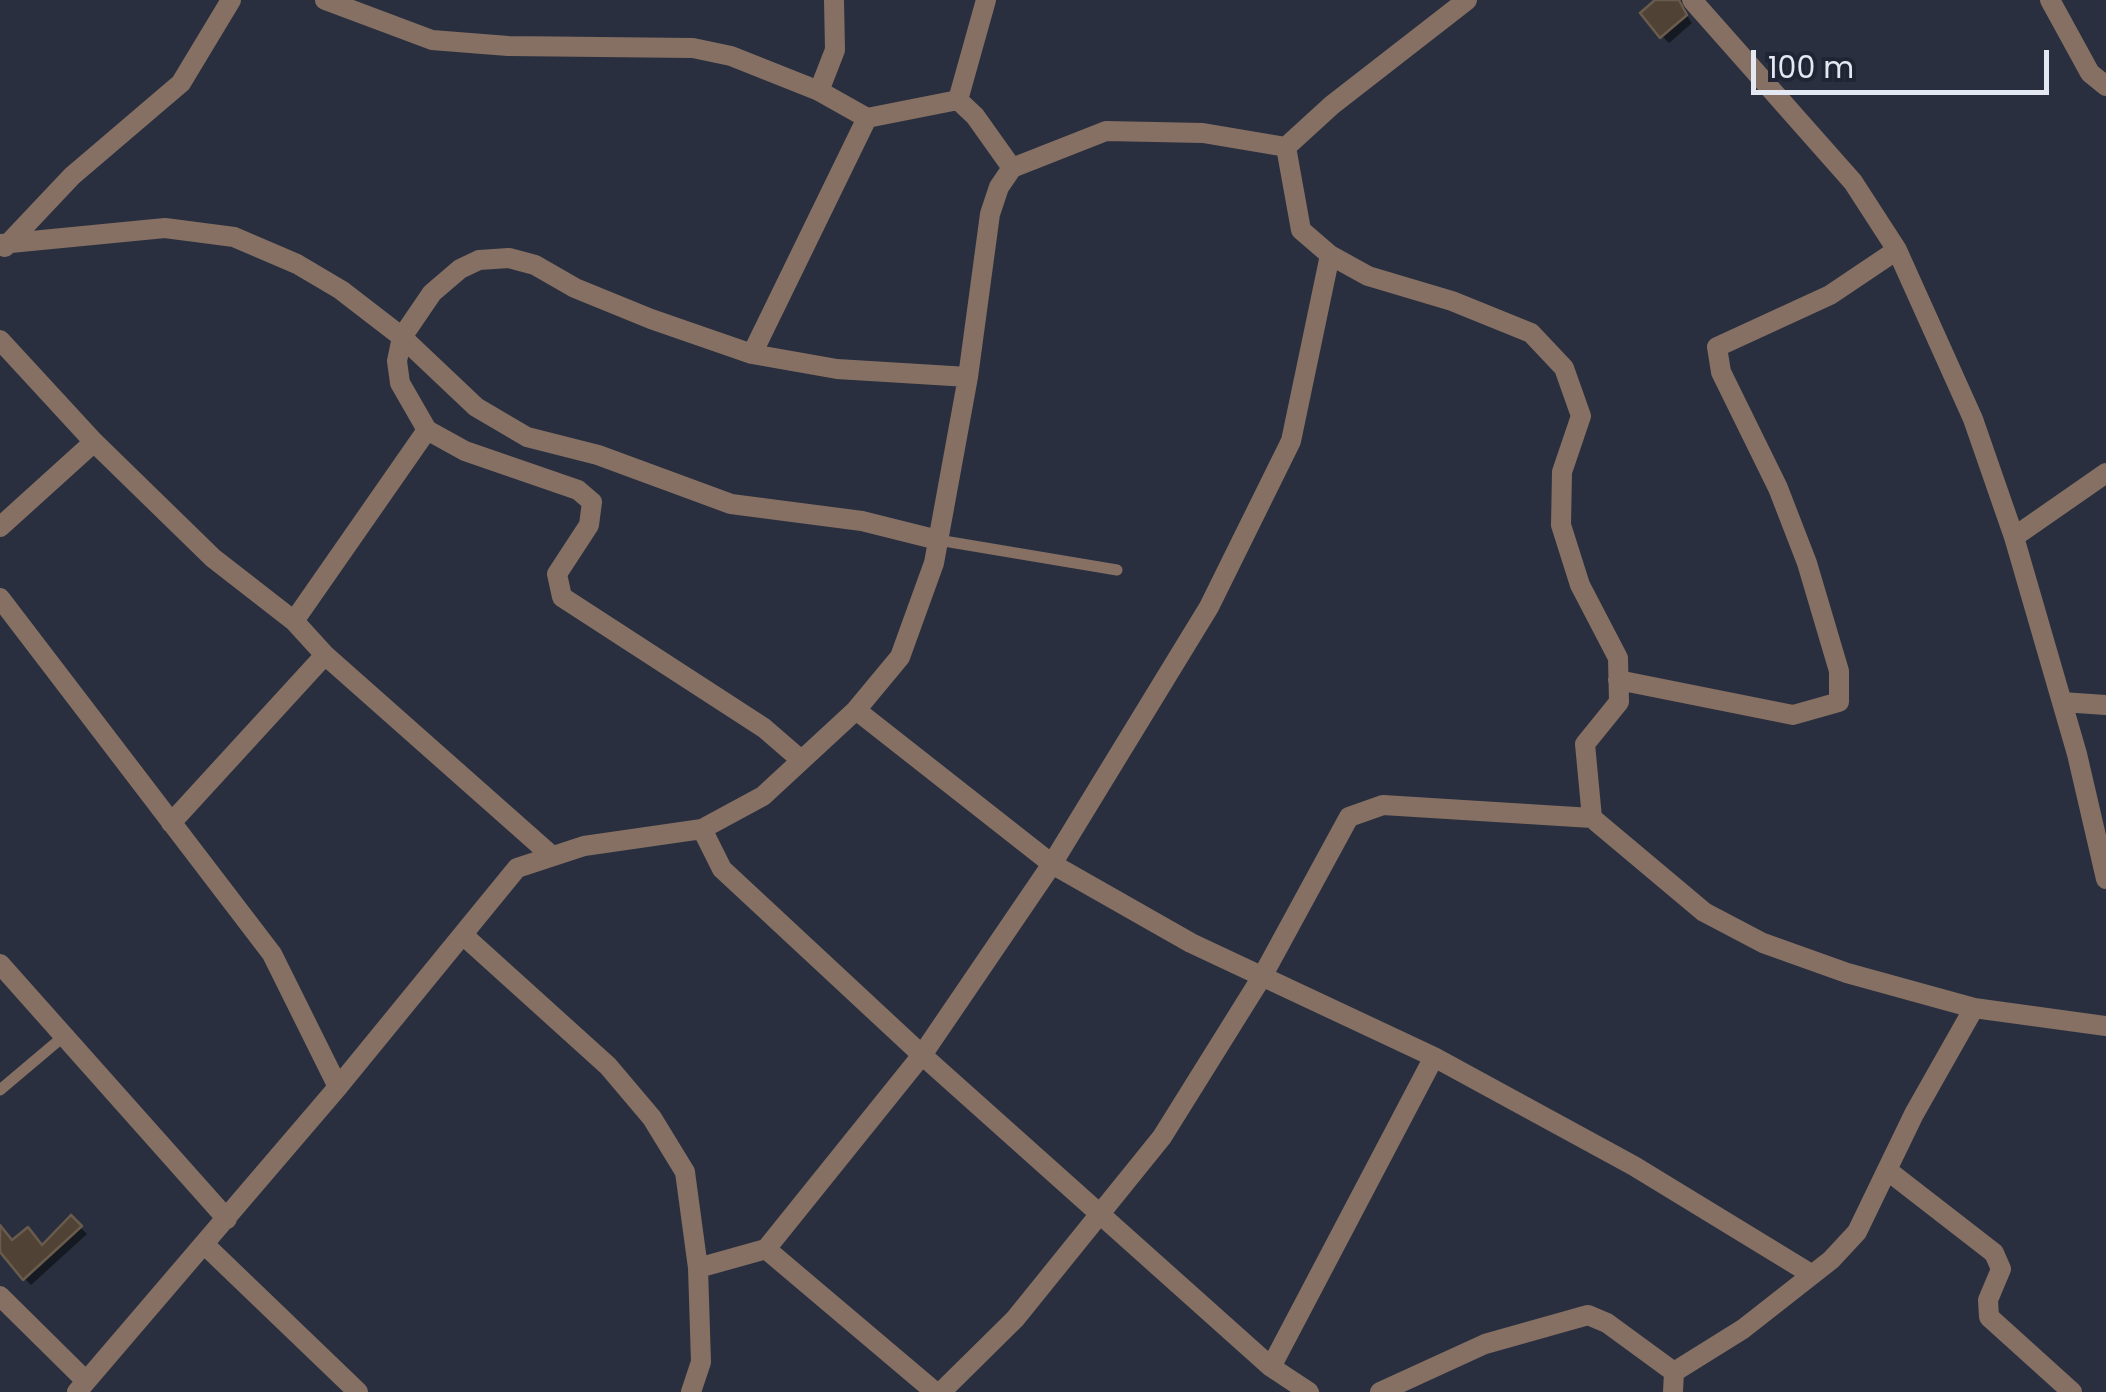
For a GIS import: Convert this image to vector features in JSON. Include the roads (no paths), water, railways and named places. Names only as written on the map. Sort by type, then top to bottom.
[{"type":"street","points":[[2,247],[72,176],[181,83],[231,0]]},
{"type":"street","points":[[325,0],[432,40],[508,46],[693,48],[732,56],[819,90],[867,118],[958,100]]},
{"type":"street","points":[[819,90],[835,50],[834,0]]},
{"type":"street","points":[[958,100],[986,0]]},
{"type":"street","points":[[1286,147],[1332,105],[1467,0]]},
{"type":"street","points":[[1692,0],[1853,182],[1897,250],[1973,419],[2014,537],[2062,702],[2106,879]]},
{"type":"street","points":[[2050,0],[2090,73],[2106,86]]},
{"type":"street","points":[[958,100],[975,116],[1012,168]]},
{"type":"street","points":[[752,354],[867,118]]},
{"type":"street","points":[[0,1296],[81,1387],[206,1245],[517,868],[584,846],[702,829],[763,796],[856,710],[900,656],[938,540],[968,377],[990,214],[999,187],[1012,168],[1106,132],[1203,133],[1286,147]]},
{"type":"street","points":[[1286,147],[1301,230],[1330,255],[1368,276],[1452,301],[1531,333],[1564,368],[1581,416],[1562,472],[1561,526],[1580,585],[1618,658],[1619,702],[1585,744],[1592,818]]},
{"type":"street","points":[[2,247],[165,228],[224,235],[274,252],[320,276],[402,336],[454,390],[527,437],[598,455],[730,504],[862,521],[938,540]]},
{"type":"street","points":[[1618,680],[1794,716],[1839,702],[1839,671],[1807,563],[1778,488],[1721,372],[1717,347],[1830,296],[1897,250]]},
{"type":"street","points":[[698,1268],[766,1249],[922,1054],[1052,864],[1209,607],[1292,441],[1330,255]]},
{"type":"street","points":[[801,760],[748,717],[562,597],[557,574],[590,525],[592,502],[578,490],[465,451],[427,430],[400,383],[396,361],[402,336],[432,293],[460,269],[479,260],[509,258],[652,319],[752,354],[837,369],[968,377]]},
{"type":"street","points":[[0,340],[94,442],[213,558],[294,620],[325,655],[552,856]]},
{"type":"street","points":[[294,620],[427,430]]},
{"type":"street","points":[[0,527],[94,442]]},
{"type":"street","points":[[2014,537],[2106,473]]},
{"type":"street","points":[[0,598],[272,954],[338,1087]]},
{"type":"street","points":[[171,823],[325,655]]},
{"type":"street","points":[[2062,702],[2106,705]]},
{"type":"street","points":[[856,710],[1052,864],[1191,943],[1434,1058],[1634,1166],[1811,1274]]},
{"type":"street","points":[[766,1249],[938,1392],[1015,1319],[1162,1137],[1263,975],[1349,817],[1384,805],[1592,818],[1704,912],[1763,943],[1847,973],[1974,1008],[2106,1026]]},
{"type":"street","points":[[702,829],[722,868],[922,1054],[1098,1216],[1271,1367],[1310,1392]]},
{"type":"street","points":[[463,934],[608,1066],[652,1118],[685,1172],[698,1268],[701,1362],[691,1392]]},
{"type":"street","points":[[0,964],[227,1219]]},
{"type":"street","points":[[1380,1392],[1486,1344],[1588,1315],[1607,1322],[1673,1382],[1811,1274],[1857,1232],[1974,1008]]},
{"type":"street","points":[[1271,1367],[1434,1058]]},
{"type":"street","points":[[1887,1170],[1994,1253],[2001,1269],[1987,1306],[1990,1318],[2072,1392]]},
{"type":"street","points":[[206,1245],[358,1392]]},
{"type":"lane","points":[[938,540],[1117,570]]},
{"type":"lane","points":[[0,1090],[64,1036]]}]
